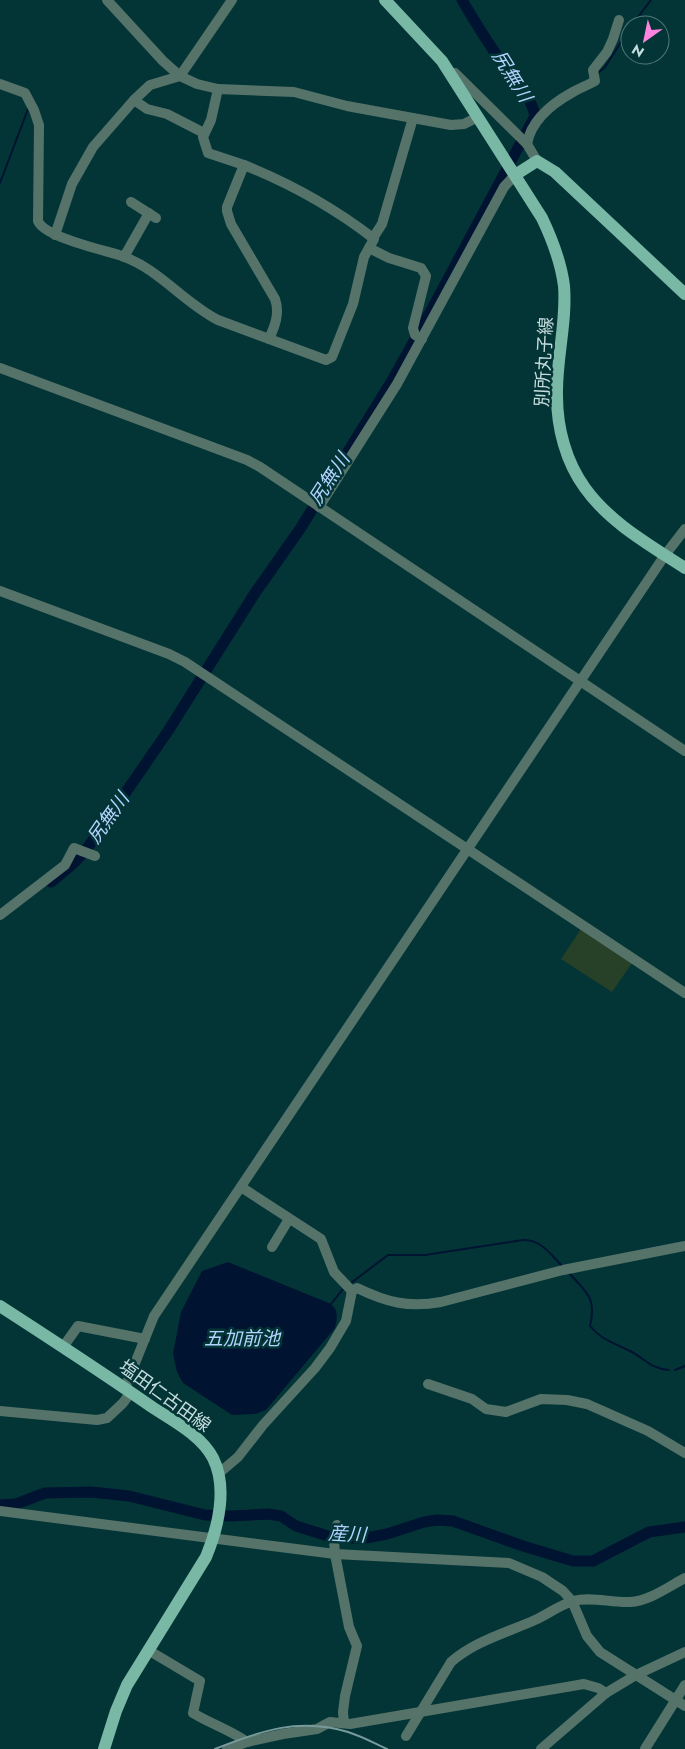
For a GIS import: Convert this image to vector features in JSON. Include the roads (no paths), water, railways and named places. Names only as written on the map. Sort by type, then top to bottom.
[{"type":"main road","name":"別所丸子線","points":[[384,0],[442,61],[469,93],[478,117],[542,218],[550,236],[561,269],[564,286],[564,317],[557,394],[561,435],[576,475],[608,514],[685,568]]},
{"type":"main road","points":[[511,168],[537,161],[555,172],[685,294]]},
{"type":"main road","name":"塩田仁古田線","points":[[0,1306],[187,1430],[205,1446],[212,1456],[218,1474],[220,1501],[215,1532],[206,1557],[136,1667],[121,1698],[104,1749]]},
{"type":"street","points":[[107,0],[163,61],[180,76],[197,84],[218,89],[294,92],[347,106],[451,125],[464,124],[478,117]]},
{"type":"street","points":[[55,235],[72,184],[93,147],[134,100],[150,85],[180,76],[232,0]]},
{"type":"street","points":[[524,141],[548,109],[565,97],[595,81],[593,70],[610,45],[620,20]]},
{"type":"street","points":[[455,73],[469,93],[524,141],[537,161]]},
{"type":"street","points":[[0,84],[25,93],[39,124],[38,221],[42,228],[55,235],[124,257],[145,266],[210,316],[326,360],[332,357],[353,304],[364,257],[382,224],[412,118]]},
{"type":"street","points":[[218,89],[211,120],[202,137],[208,153],[263,173],[344,215],[373,238]]},
{"type":"street","points":[[134,100],[148,109],[167,114],[204,133]]},
{"type":"street","points":[[244,165],[227,211],[231,224],[279,309],[274,329],[269,339]]},
{"type":"street","points":[[319,507],[397,384],[419,337],[504,187],[511,168]]},
{"type":"street","points":[[124,257],[152,216],[131,202]]},
{"type":"street","points":[[368,248],[389,258],[421,268],[426,276],[413,328],[419,337]]},
{"type":"street","points":[[0,368],[246,460],[260,467],[685,751]]},
{"type":"street","points":[[0,1410],[97,1420],[107,1418],[123,1403],[154,1316],[665,555],[685,530]]},
{"type":"street","points":[[0,591],[169,654],[185,662],[685,994]]},
{"type":"street","points":[[0,914],[65,866],[74,848],[88,853]]},
{"type":"street","points":[[241,1187],[321,1239],[334,1272],[352,1291]]},
{"type":"street","points":[[272,1247],[289,1219]]},
{"type":"street","points":[[218,1474],[238,1457],[262,1425],[304,1380],[330,1348],[346,1321],[352,1291],[357,1288],[376,1297],[396,1303],[423,1305],[563,1270],[685,1246]]},
{"type":"street","points":[[63,1347],[78,1326],[145,1339]]},
{"type":"street","points":[[428,1384],[472,1399],[486,1409],[506,1412],[541,1399],[568,1400],[587,1404],[648,1431],[685,1454]]},
{"type":"street","points":[[0,1512],[215,1532],[335,1554],[509,1563],[542,1578],[563,1591],[572,1601],[582,1628],[592,1644],[600,1652],[685,1706]]},
{"type":"street","points":[[337,1525],[334,1541],[335,1554],[349,1627],[357,1646],[345,1696],[344,1723]]},
{"type":"street","points":[[406,1736],[451,1662],[460,1654],[481,1642],[535,1620],[572,1601],[584,1599],[630,1602],[644,1600],[685,1578]]},
{"type":"street","points":[[148,1650],[200,1682],[193,1713],[208,1722],[228,1730],[247,1742]]},
{"type":"street","points":[[541,1749],[606,1694],[636,1676],[685,1652]]},
{"type":"street","points":[[227,1749],[247,1742],[283,1734],[316,1730],[330,1722],[350,1724],[584,1684],[598,1688],[606,1694]]},
{"type":"street","points":[[645,1749],[685,1685]]},
{"type":"water","name":"五加前池","points":[[228,1262],[331,1304],[336,1312],[335,1328],[266,1410],[255,1414],[232,1415],[183,1383],[177,1372],[173,1354],[181,1312],[202,1271]]},
{"type":"waterway","name":"尻無川","points":[[51,882],[68,868],[91,843],[168,731],[255,593],[300,529],[393,379],[535,116],[526,94],[497,55],[462,0]]},
{"type":"waterway","points":[[640,15],[651,0]]},
{"type":"waterway","points":[[597,74],[605,67],[620,44]]},
{"type":"waterway","points":[[0,183],[28,109]]},
{"type":"waterway","points":[[351,1283],[388,1255],[425,1255],[523,1240],[529,1240],[541,1245],[563,1267]]},
{"type":"waterway","points":[[568,1272],[585,1290],[591,1301],[592,1316],[590,1326],[594,1331],[652,1365],[669,1370]]},
{"type":"waterway","points":[[331,1304],[343,1289]]},
{"type":"waterway","points":[[675,1370],[685,1366]]},
{"type":"waterway","name":"産川","points":[[0,1505],[16,1504],[45,1493],[91,1492],[129,1496],[205,1515],[268,1514],[281,1516],[296,1526],[328,1536],[345,1538],[366,1538],[387,1534],[424,1522],[437,1520],[453,1521],[523,1546],[573,1561],[593,1561],[649,1532],[685,1527]]},
{"type":"railway","points":[[215,1749],[264,1732],[296,1726],[313,1726],[348,1732],[387,1749]]}]
